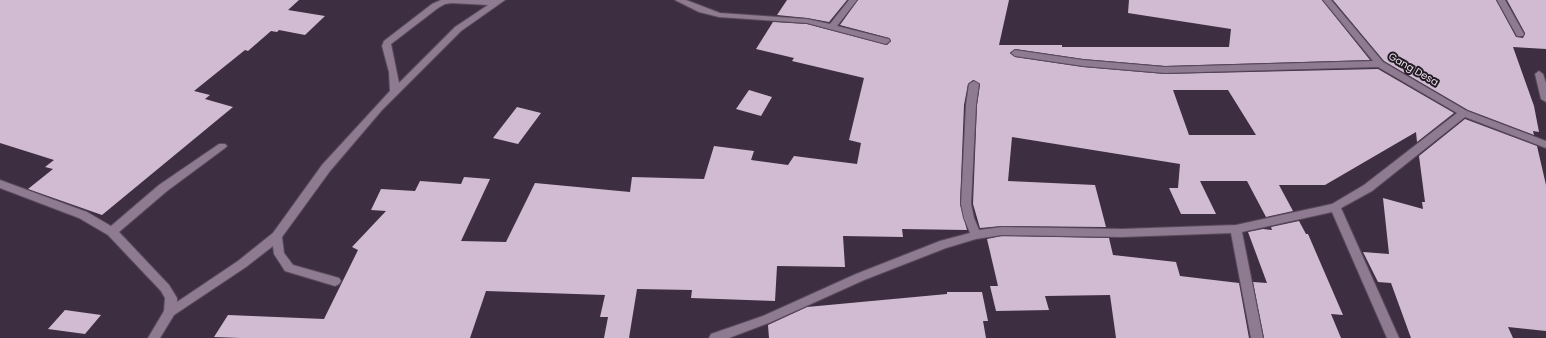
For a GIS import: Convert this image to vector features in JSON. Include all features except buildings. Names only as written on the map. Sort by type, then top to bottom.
[{"type":"street","points":[[679,0],[702,10],[719,15],[807,21],[833,26],[886,41]]},
{"type":"street","points":[[833,26],[852,0]]},
{"type":"street","name":"Gang Desa","points":[[1328,0],[1380,64],[1464,113],[1546,144]]},
{"type":"street","points":[[1501,0],[1520,34]]},
{"type":"street","points":[[395,92],[393,72],[386,46],[387,44],[435,6],[443,2],[499,2]]},
{"type":"street","points":[[154,338],[170,312],[242,264],[277,236],[326,168],[354,134],[458,30],[499,2]]},
{"type":"street","points":[[1015,53],[1090,64],[1165,70],[1380,64]]},
{"type":"street","points":[[1539,74],[1546,99]]},
{"type":"street","points":[[974,84],[971,105],[966,204],[969,218],[976,235]]},
{"type":"street","points":[[715,338],[767,319],[902,260],[944,244],[976,235],[1002,231],[1122,233],[1236,229],[1335,207],[1368,188],[1464,113]]},
{"type":"street","points":[[112,232],[163,188],[222,146]]},
{"type":"street","points":[[0,184],[83,215],[112,232],[165,288],[171,298],[170,312]]},
{"type":"street","points":[[1335,207],[1393,338]]},
{"type":"street","points":[[1236,229],[1257,338]]},
{"type":"street","points":[[277,236],[280,254],[289,268],[335,281]]}]
